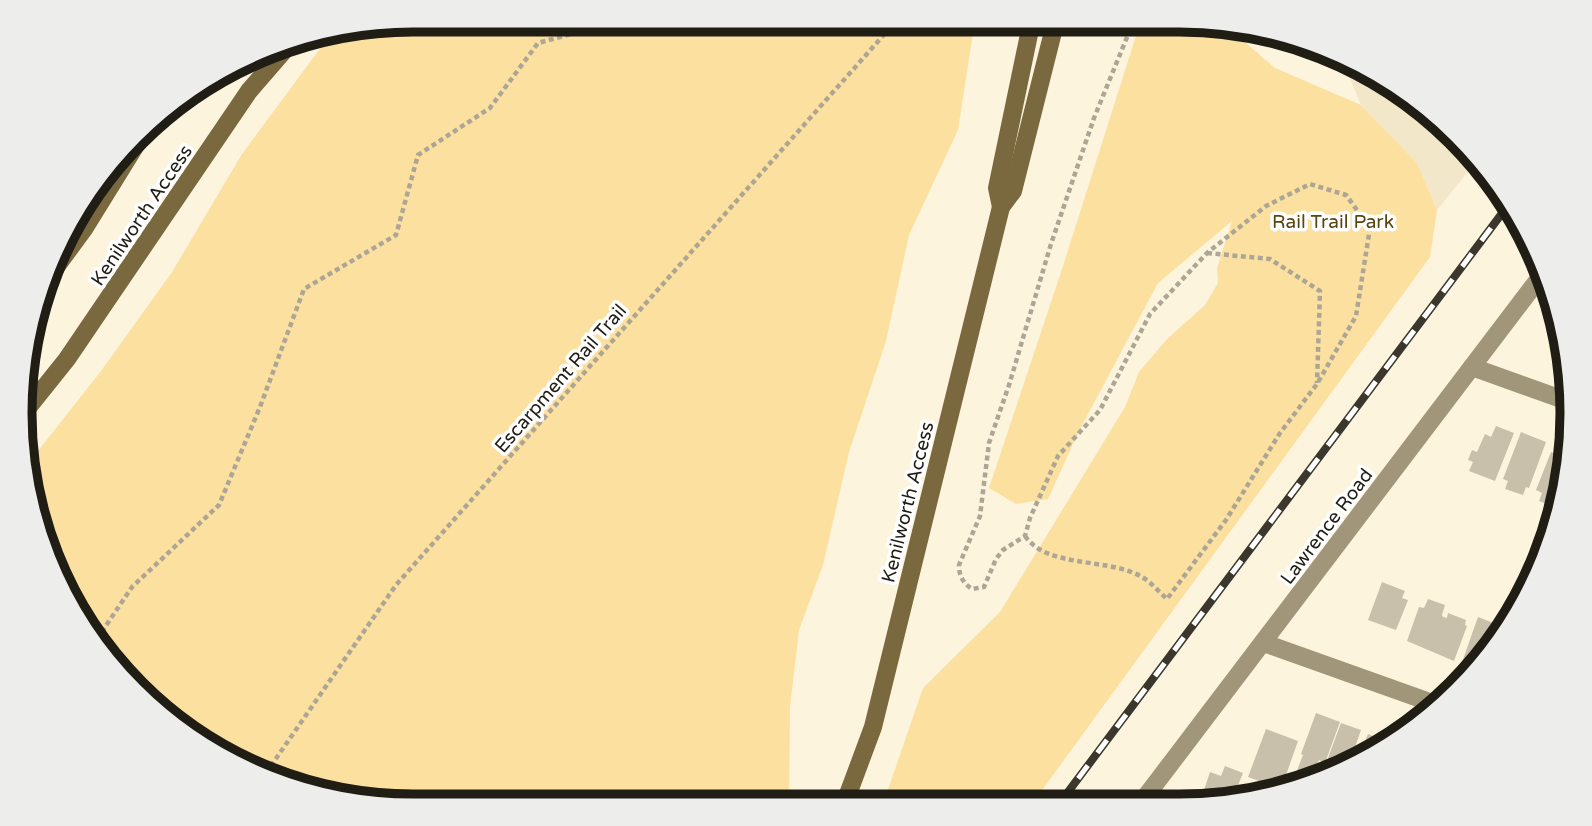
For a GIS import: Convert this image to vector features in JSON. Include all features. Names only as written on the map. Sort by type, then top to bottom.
[{"type":"main road","name":"Kenilworth Access","points":[[1001,207],[997,188],[1030,32]]},
{"type":"main road","name":"Kenilworth Access","points":[[848,794],[873,727],[1001,207],[1013,191],[1053,32]]},
{"type":"main road","name":"Kenilworth Access","points":[[32,403],[68,359],[249,91],[278,57]]},
{"type":"main road","points":[[67,252],[85,229],[127,160]]},
{"type":"street","name":"Lawrence Road","points":[[1148,794],[1537,282]]},
{"type":"street","points":[[1472,367],[1560,398]]},
{"type":"street","points":[[1264,643],[1429,702]]},
{"type":"path","points":[[101,633],[132,587],[219,505],[260,407],[304,289],[396,235],[418,155],[490,108],[538,43],[578,32]]},
{"type":"path","name":"Escarpment Rail Trail","points":[[271,766],[396,585],[886,32]]},
{"type":"path","points":[[1025,536],[1032,547],[1062,558],[1099,562],[1142,577],[1167,598],[1226,520],[1280,433],[1317,384],[1356,316],[1370,228],[1346,195],[1310,184],[1266,206],[1207,253],[1150,314],[1100,410],[1058,456],[1030,518],[1025,536],[1003,550],[996,559],[984,587],[972,589],[964,583],[959,565],[980,516],[989,443],[1051,244],[1094,118],[1129,32]]},
{"type":"path","points":[[1207,253],[1270,260],[1320,291],[1317,384]]},
{"type":"shaded area","points":[[1347,70],[1411,110],[1449,143],[1471,167],[1437,210],[1417,163],[1361,105]]},
{"type":"green space","points":[[388,32],[973,32],[958,130],[909,235],[886,341],[849,452],[823,565],[799,630],[790,707],[789,794],[388,794],[314,782],[244,755],[181,716],[126,665],[96,625],[71,582],[52,536],[44,512],[34,456],[101,371],[172,272],[242,154],[327,41]]},
{"type":"green space","name":"Rail Trail Park","points":[[1137,32],[1204,32],[1239,37],[1275,68],[1361,105],[1417,163],[1437,210],[1430,257],[1039,794],[886,794],[923,688],[1000,612],[1125,407],[1139,372],[1167,339],[1205,305],[1218,283],[1217,268],[1232,221],[1158,283],[1079,431],[1048,499],[1016,504],[989,488]]},
{"type":"building","points":[[1496,426],[1514,433],[1495,481],[1469,471],[1473,462],[1468,460],[1472,450],[1477,452],[1485,434],[1491,437]]},
{"type":"building","points":[[1521,432],[1546,442],[1529,488],[1526,487],[1523,495],[1505,489],[1508,481],[1503,479]]},
{"type":"building","points":[[1551,452],[1558,455],[1549,505],[1539,501],[1542,493],[1536,490]]},
{"type":"building","points":[[1382,582],[1405,591],[1402,598],[1408,600],[1396,630],[1368,620]]},
{"type":"building","points":[[1428,599],[1445,605],[1443,617],[1447,618],[1448,613],[1466,620],[1467,626],[1454,661],[1407,641],[1419,607],[1424,608]]},
{"type":"building","points":[[1478,617],[1496,624],[1466,665],[1461,665]]},
{"type":"building","points":[[1316,713],[1340,722],[1325,763],[1319,760],[1316,769],[1300,775],[1296,773],[1303,755],[1301,754]]},
{"type":"building","points":[[1341,723],[1361,730],[1353,752],[1325,765]]},
{"type":"building","points":[[1266,729],[1298,741],[1284,780],[1268,784],[1248,777]]},
{"type":"building","points":[[1368,734],[1378,738],[1370,743],[1363,747]]},
{"type":"building","points":[[1225,766],[1243,773],[1236,790],[1212,793],[1204,790],[1210,772],[1221,776]]},
{"type":"railway","points":[[1066,794],[1503,212]]}]
